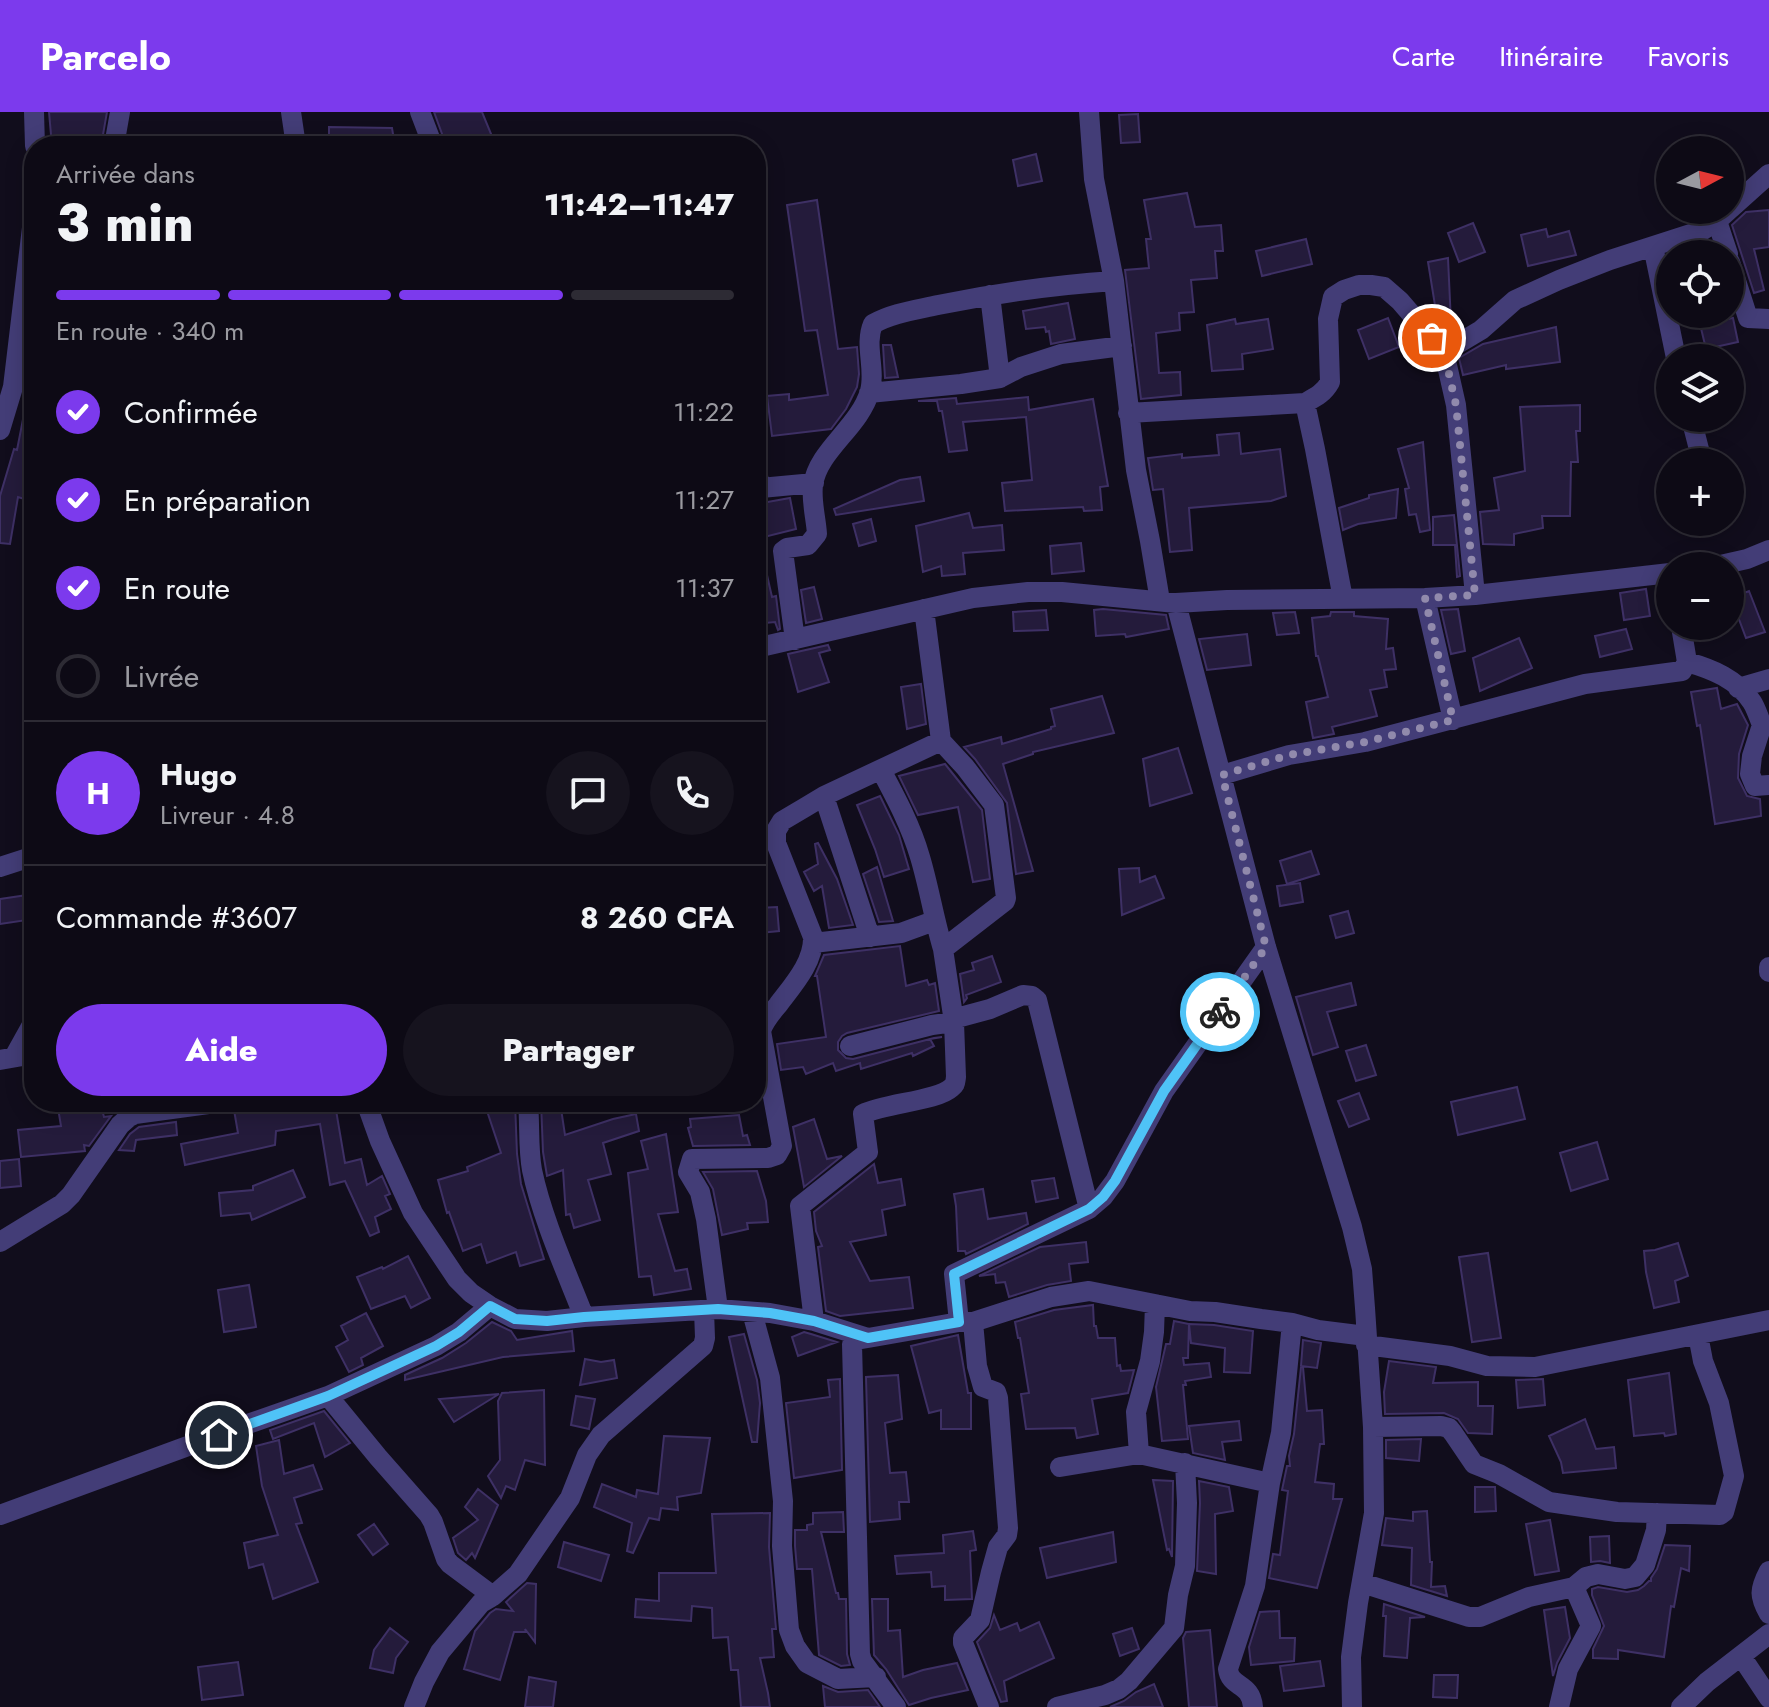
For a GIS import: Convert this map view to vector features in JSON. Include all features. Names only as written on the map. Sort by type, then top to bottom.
[{"type":"street","points":[[34,112],[35,136]]},
{"type":"street","points":[[116,136],[120,112]]},
{"type":"street","points":[[291,112],[295,136]]},
{"type":"street","points":[[420,112],[429,136]]},
{"type":"street","points":[[1089,112],[1094,179],[1114,281],[1128,413],[1150,541],[1222,775],[1266,947],[1352,1227],[1362,1269],[1373,1427],[1374,1513],[1351,1657],[1352,1707]]},
{"type":"street","points":[[1744,197],[1769,174]]},
{"type":"street","points":[[1444,352],[1481,330],[1515,300],[1559,280],[1703,230],[1711,224]]},
{"type":"street","points":[[1653,246],[1673,344]]},
{"type":"street","points":[[795,640],[782,555],[787,548],[808,545],[817,534],[814,483],[826,456],[859,416],[869,393],[872,374],[869,338],[873,324],[891,316],[990,295],[1114,281]]},
{"type":"street","points":[[1128,413],[1305,403],[1325,391],[1330,382],[1328,319],[1333,297],[1359,285],[1384,287],[1444,352],[1456,405],[1475,595]]},
{"type":"street","points":[[990,295],[1000,378]]},
{"type":"street","points":[[1744,306],[1748,318],[1769,319]]},
{"type":"street","points":[[0,430],[16,387],[24,329]]},
{"type":"street","points":[[869,393],[1000,378],[1021,367],[1061,354],[1122,346]]},
{"type":"street","points":[[1305,403],[1343,599]]},
{"type":"street","points":[[766,488],[814,483]]},
{"type":"street","points":[[1744,560],[1769,550]]},
{"type":"street","points":[[766,646],[973,598],[1028,592],[1062,592],[1168,602],[1425,598],[1656,575]]},
{"type":"street","points":[[1425,598],[1453,720]]},
{"type":"street","points":[[924,609],[941,741],[994,805],[1006,898],[943,949]]},
{"type":"street","points":[[1222,775],[1289,755],[1365,742],[1585,684],[1682,671],[1687,662],[1683,640]]},
{"type":"street","points":[[1687,662],[1709,668],[1729,679],[1751,701],[1762,725],[1750,774],[1755,786],[1769,785]]},
{"type":"street","points":[[1738,688],[1769,679]]},
{"type":"street","points":[[766,1021],[813,951],[813,937],[776,843],[776,831],[782,821],[824,796],[941,741]]},
{"type":"street","points":[[814,1321],[800,1206],[868,1152],[863,1114],[875,1108],[949,1090],[956,1077],[954,1020],[943,949],[920,857],[902,808],[881,770]]},
{"type":"street","points":[[824,796],[870,937]]},
{"type":"street","points":[[0,867],[24,859]]},
{"type":"street","points":[[813,943],[901,933],[934,921]]},
{"type":"street","points":[[989,1707],[963,1638],[980,1620],[998,1547],[1007,1535],[998,1398],[996,1392],[983,1387],[954,1274],[1089,1209],[1103,1197],[1115,1181],[1164,1091],[1266,947]]},
{"type":"street","points":[[850,1046],[954,1020],[1023,995],[1032,996],[1037,1000],[1089,1209]]},
{"type":"street","points":[[414,1707],[440,1652],[481,1603],[518,1574],[570,1498],[587,1455],[601,1435],[703,1346],[711,1310],[706,1219],[700,1192],[688,1172],[689,1164],[692,1159],[768,1158],[777,1155],[782,1146],[766,1058]]},
{"type":"street","points":[[0,1242],[62,1204],[120,1125],[135,1114],[150,1112]]},
{"type":"street","points":[[370,1112],[413,1213],[457,1279],[471,1293],[515,1319],[547,1321],[711,1310],[752,1312],[814,1321],[868,1338]]},
{"type":"street","points":[[529,1112],[533,1174],[584,1317]]},
{"type":"street","points":[[896,1707],[860,1654],[852,1344],[856,1340],[966,1322],[1051,1297],[1089,1291],[1190,1311],[1292,1323],[1487,1366],[1535,1367],[1769,1320]]},
{"type":"street","points":[[1139,1454],[1136,1412],[1150,1361],[1155,1304]]},
{"type":"street","points":[[0,1515],[328,1396],[436,1346],[459,1332],[490,1306]]},
{"type":"street","points":[[752,1312],[770,1378],[783,1501],[782,1546],[789,1630],[807,1663],[838,1679],[876,1677]]},
{"type":"street","points":[[1253,1707],[1250,1693],[1227,1674],[1255,1586],[1270,1483],[1281,1433],[1292,1323]]},
{"type":"street","points":[[1373,1427],[1449,1428],[1474,1464],[1549,1502],[1617,1512],[1723,1514],[1734,1480],[1719,1403],[1703,1361],[1698,1335]]},
{"type":"street","points":[[328,1396],[429,1515],[450,1564],[493,1596]]},
{"type":"street","points":[[1060,1467],[1139,1454],[1270,1483]]},
{"type":"street","points":[[1057,1707],[1119,1689],[1174,1628],[1185,1566],[1185,1463]]},
{"type":"street","points":[[1362,1583],[1475,1618],[1529,1597],[1574,1587],[1586,1577],[1598,1574],[1625,1579],[1635,1577],[1645,1565],[1656,1530],[1657,1513]]},
{"type":"street","points":[[1769,1571],[1760,1594],[1769,1614]]},
{"type":"street","points":[[1559,1707],[1568,1669],[1591,1626],[1574,1587]]},
{"type":"street","points":[[1681,1707],[1707,1682],[1769,1634]]},
{"type":"street","points":[[1741,1656],[1769,1698]]},
{"type":"building","points":[[49,112],[107,112],[103,136],[51,136]]},
{"type":"building","points":[[434,112],[482,112],[492,136],[443,136]]},
{"type":"building","points":[[1138,114],[1140,142],[1121,143],[1119,115]]},
{"type":"building","points":[[329,127],[392,128],[393,136],[329,136]]},
{"type":"building","points":[[1036,154],[1042,181],[1018,186],[1013,160]]},
{"type":"building","points":[[1187,193],[1195,227],[1221,225],[1223,251],[1215,251],[1217,278],[1191,280],[1194,312],[1179,313],[1180,330],[1156,333],[1159,373],[1180,372],[1181,395],[1141,399],[1125,270],[1149,268],[1146,239],[1151,239],[1144,200]]},
{"type":"building","points":[[817,200],[838,349],[857,347],[857,387],[831,429],[772,436],[767,396],[789,394],[789,400],[828,395],[817,330],[805,331],[787,205]]},
{"type":"building","points":[[1769,210],[1769,247],[1754,249],[1764,290],[1754,293],[1744,262],[1744,240],[1737,240],[1732,225],[1744,224],[1746,212]]},
{"type":"building","points":[[1473,223],[1485,252],[1459,262],[1448,233]]},
{"type":"building","points":[[1546,229],[1548,237],[1569,231],[1576,255],[1528,266],[1521,235]]},
{"type":"building","points":[[1306,239],[1312,264],[1262,276],[1256,251]]},
{"type":"building","points":[[1448,258],[1451,323],[1438,324],[1428,262]]},
{"type":"building","points":[[1068,303],[1075,339],[1051,344],[1049,331],[1046,332],[1045,327],[1026,329],[1023,311]]},
{"type":"building","points":[[1388,318],[1399,347],[1369,359],[1358,330]]},
{"type":"building","points":[[1235,319],[1236,324],[1268,319],[1273,349],[1242,354],[1243,369],[1212,371],[1207,325]]},
{"type":"building","points":[[1556,327],[1560,362],[1506,369],[1506,365],[1463,375],[1459,358],[1483,344]]},
{"type":"building","points":[[1701,328],[1735,328],[1738,342],[1705,344]]},
{"type":"building","points":[[883,345],[891,345],[898,377],[885,378]]},
{"type":"building","points":[[1028,397],[1029,410],[1093,399],[1108,486],[1100,487],[1102,510],[1084,511],[1083,507],[1005,511],[1002,483],[1032,480],[1026,417],[963,422],[967,450],[949,452],[942,411],[939,411],[937,401],[918,401],[956,398],[957,404]]},
{"type":"building","points":[[1580,405],[1580,431],[1576,431],[1578,462],[1571,462],[1570,516],[1542,516],[1543,528],[1514,534],[1514,545],[1483,544],[1480,512],[1499,510],[1494,478],[1525,471],[1520,407]]},
{"type":"building","points":[[24,414],[24,499],[18,497],[10,544],[0,543],[0,496],[14,449],[17,450]]},
{"type":"building","points":[[1239,433],[1241,454],[1280,449],[1286,496],[1271,501],[1189,508],[1192,550],[1170,552],[1163,489],[1153,490],[1148,458],[1182,454],[1182,458],[1219,455],[1217,435]]},
{"type":"building","points":[[1423,442],[1430,530],[1420,532],[1416,514],[1409,515],[1405,489],[1409,488],[1398,449]]},
{"type":"building","points":[[920,477],[924,501],[836,515],[834,509],[900,480]]},
{"type":"building","points":[[1398,489],[1396,518],[1358,524],[1343,530],[1339,508],[1369,498],[1369,495]]},
{"type":"building","points":[[790,498],[796,529],[766,536],[766,502]]},
{"type":"building","points":[[969,513],[973,528],[1002,525],[1004,550],[963,553],[965,574],[942,576],[941,566],[923,572],[916,526]]},
{"type":"building","points":[[1454,515],[1460,576],[1457,577],[1455,545],[1433,545],[1433,517]]},
{"type":"building","points":[[871,519],[876,541],[859,546],[853,524]]},
{"type":"building","points":[[1081,543],[1084,571],[1052,574],[1050,546]]},
{"type":"building","points":[[766,571],[772,597],[776,596],[780,629],[775,622],[766,623]]},
{"type":"building","points":[[814,587],[822,619],[806,623],[801,590]]},
{"type":"building","points":[[1646,589],[1650,616],[1624,620],[1620,593]]},
{"type":"building","points":[[1749,591],[1765,632],[1746,638],[1744,633],[1744,593]]},
{"type":"building","points":[[1458,609],[1465,651],[1451,654],[1441,610]]},
{"type":"building","points":[[1046,610],[1048,630],[1014,631],[1013,612]]},
{"type":"building","points":[[1094,610],[1166,615],[1169,629],[1126,637],[1125,634],[1096,636]]},
{"type":"building","points":[[1295,612],[1299,633],[1277,635],[1273,613]]},
{"type":"building","points":[[1331,612],[1354,612],[1354,616],[1388,619],[1386,649],[1393,648],[1396,669],[1384,670],[1387,687],[1370,690],[1377,716],[1332,727],[1334,734],[1313,738],[1306,702],[1328,697],[1316,656],[1312,618],[1330,616]]},
{"type":"building","points":[[1626,629],[1632,649],[1600,657],[1595,636]]},
{"type":"building","points":[[1247,634],[1251,665],[1207,670],[1199,639]]},
{"type":"building","points":[[1519,638],[1532,668],[1480,691],[1473,658]]},
{"type":"building","points":[[828,645],[830,650],[819,653],[829,682],[798,692],[788,654]]},
{"type":"building","points":[[921,684],[926,724],[907,729],[901,687]]},
{"type":"building","points":[[1717,688],[1721,709],[1737,704],[1748,725],[1739,754],[1738,778],[1747,796],[1760,799],[1761,816],[1715,824],[1700,725],[1697,726],[1691,692]]},
{"type":"building","points":[[1102,696],[1114,733],[1033,752],[1003,764],[1033,871],[1016,874],[1007,803],[964,747],[1001,737],[1002,744],[1051,729],[1055,726],[1051,709]]},
{"type":"building","points":[[1178,748],[1192,793],[1150,806],[1143,759]]},
{"type":"building","points":[[945,764],[982,810],[990,879],[973,882],[958,807],[918,815],[899,776]]},
{"type":"building","points":[[880,796],[899,835],[909,869],[884,877],[857,805]]},
{"type":"building","points":[[818,843],[837,879],[853,925],[829,928],[822,886],[814,891],[804,872],[818,864],[815,844]]},
{"type":"building","points":[[1311,851],[1319,874],[1287,884],[1280,861]]},
{"type":"building","points":[[877,867],[893,921],[879,922],[863,874]]},
{"type":"building","points":[[1139,868],[1140,882],[1155,876],[1164,898],[1122,915],[1119,869]]},
{"type":"building","points":[[1300,883],[1303,902],[1280,906],[1277,886]]},
{"type":"building","points":[[24,895],[24,920],[0,924],[0,899]]},
{"type":"building","points":[[777,907],[779,931],[766,932],[766,908]]},
{"type":"building","points":[[1348,911],[1354,933],[1336,938],[1330,916]]},
{"type":"building","points":[[900,946],[906,986],[927,980],[929,985],[935,983],[939,1011],[847,1033],[838,1042],[838,1050],[846,1058],[853,1059],[930,1039],[934,1046],[913,1056],[912,1053],[861,1069],[860,1063],[836,1071],[833,1063],[806,1074],[803,1067],[781,1070],[777,1044],[826,1037],[815,976],[824,955]]},
{"type":"building","points":[[992,956],[1001,982],[966,995],[964,1002],[960,974],[974,970],[972,963]]},
{"type":"building","points":[[1351,983],[1356,1005],[1327,1012],[1338,1047],[1313,1055],[1296,997]]},
{"type":"building","points":[[1366,1045],[1376,1075],[1356,1081],[1346,1051]]},
{"type":"building","points":[[1517,1087],[1525,1119],[1458,1135],[1451,1102]]},
{"type":"building","points":[[1359,1093],[1369,1119],[1349,1127],[1338,1101]]},
{"type":"building","points":[[59,1112],[103,1112],[104,1117],[111,1116],[89,1146],[84,1145],[85,1151],[21,1157],[18,1130],[61,1126]]},
{"type":"building","points":[[234,1112],[336,1112],[345,1163],[361,1159],[367,1185],[382,1176],[390,1194],[385,1196],[391,1209],[375,1217],[379,1232],[370,1236],[345,1181],[330,1185],[320,1124],[276,1131],[275,1145],[185,1165],[181,1144],[238,1133]]},
{"type":"building","points":[[487,1112],[515,1112],[521,1184],[544,1259],[520,1266],[516,1252],[487,1263],[481,1244],[463,1251],[447,1213],[438,1180],[468,1171],[467,1167],[501,1153]]},
{"type":"building","points":[[541,1112],[562,1112],[565,1135],[636,1114],[639,1131],[603,1143],[611,1174],[588,1180],[600,1220],[574,1228],[570,1214],[566,1215],[563,1170],[547,1176]]},
{"type":"building","points":[[739,1115],[743,1136],[747,1135],[750,1145],[693,1146],[688,1128],[691,1127],[690,1119]]},
{"type":"building","points":[[814,1119],[827,1159],[842,1156],[804,1187],[793,1127]]},
{"type":"building","points":[[176,1122],[177,1135],[136,1140],[134,1151],[119,1150],[139,1127]]},
{"type":"building","points":[[666,1134],[678,1212],[658,1214],[675,1271],[687,1269],[691,1289],[654,1295],[651,1276],[639,1277],[628,1173],[648,1169],[641,1141]]},
{"type":"building","points":[[1597,1142],[1608,1179],[1571,1191],[1560,1153]]},
{"type":"building","points":[[19,1159],[21,1186],[0,1188],[0,1161]]},
{"type":"building","points":[[874,1164],[878,1183],[901,1179],[905,1205],[882,1210],[886,1235],[850,1242],[870,1281],[909,1277],[913,1308],[840,1316],[826,1311],[818,1247],[822,1246],[816,1231],[814,1212]]},
{"type":"building","points":[[293,1170],[305,1197],[252,1220],[250,1213],[221,1216],[219,1193],[253,1190],[253,1186]]},
{"type":"building","points":[[757,1171],[766,1201],[768,1222],[747,1223],[748,1229],[722,1235],[713,1189],[703,1172]]},
{"type":"building","points":[[1054,1178],[1058,1198],[1036,1202],[1032,1181]]},
{"type":"building","points":[[983,1189],[988,1219],[1026,1213],[1028,1224],[966,1254],[965,1251],[958,1251],[954,1194]]},
{"type":"building","points":[[1086,1242],[1088,1262],[1069,1264],[1071,1281],[1009,1297],[1005,1282],[996,1283],[995,1274],[979,1276],[1040,1247]]},
{"type":"building","points":[[1678,1243],[1688,1276],[1675,1281],[1679,1302],[1654,1308],[1644,1251]]},
{"type":"building","points":[[1488,1253],[1501,1338],[1472,1342],[1459,1257]]},
{"type":"building","points":[[408,1256],[430,1298],[411,1308],[405,1296],[371,1309],[357,1277],[383,1269]]},
{"type":"building","points":[[249,1285],[256,1327],[224,1332],[218,1290]]},
{"type":"building","points":[[1093,1305],[1098,1338],[1115,1338],[1117,1366],[1120,1365],[1121,1371],[1134,1370],[1128,1393],[1092,1399],[1098,1434],[1077,1438],[1075,1428],[1026,1429],[1021,1394],[1029,1393],[1015,1322],[1054,1310]]},
{"type":"building","points":[[366,1313],[383,1346],[361,1358],[363,1365],[349,1372],[336,1347],[348,1340],[341,1326]]},
{"type":"building","points":[[1174,1321],[1189,1324],[1188,1358],[1183,1358],[1184,1365],[1209,1363],[1211,1377],[1185,1381],[1186,1385],[1183,1385],[1188,1439],[1162,1441],[1156,1387]]},
{"type":"building","points":[[492,1322],[511,1331],[517,1340],[572,1331],[574,1351],[503,1357],[405,1380],[405,1375],[442,1358]]},
{"type":"building","points":[[1189,1324],[1253,1331],[1250,1373],[1224,1372],[1225,1348],[1191,1343]]},
{"type":"building","points":[[804,1332],[837,1342],[798,1356],[792,1337]]},
{"type":"building","points":[[744,1334],[760,1403],[757,1442],[752,1442],[729,1337]]},
{"type":"building","points":[[958,1335],[968,1393],[971,1393],[971,1429],[941,1429],[941,1410],[929,1413],[911,1346]]},
{"type":"building","points":[[1303,1340],[1321,1343],[1317,1368],[1301,1366]]},
{"type":"building","points":[[585,1359],[601,1362],[614,1360],[617,1378],[580,1385]]},
{"type":"building","points":[[1389,1361],[1436,1367],[1433,1383],[1478,1382],[1478,1406],[1493,1406],[1492,1434],[1468,1433],[1458,1419],[1444,1413],[1385,1414],[1384,1392]]},
{"type":"building","points":[[1301,1367],[1307,1411],[1322,1410],[1324,1444],[1320,1444],[1315,1482],[1334,1484],[1333,1499],[1342,1499],[1317,1588],[1269,1578],[1273,1554],[1280,1555],[1288,1491],[1282,1490],[1287,1466],[1290,1466]]},
{"type":"building","points":[[1669,1373],[1676,1434],[1634,1436],[1628,1380]]},
{"type":"building","points":[[898,1375],[902,1419],[885,1423],[890,1473],[906,1472],[909,1502],[899,1502],[900,1519],[870,1522],[866,1377]]},
{"type":"building","points":[[840,1379],[842,1470],[794,1478],[786,1403],[830,1397],[828,1380]]},
{"type":"building","points":[[1543,1379],[1545,1405],[1518,1408],[1516,1380]]},
{"type":"building","points":[[544,1390],[545,1465],[525,1460],[515,1490],[506,1486],[501,1498],[488,1476],[500,1460],[498,1401],[502,1393]]},
{"type":"building","points":[[499,1394],[454,1422],[439,1399]]},
{"type":"building","points":[[576,1396],[595,1399],[589,1429],[571,1425]]},
{"type":"building","points":[[324,1411],[350,1443],[325,1457],[314,1423],[273,1439],[270,1430]]},
{"type":"building","points":[[1585,1419],[1596,1449],[1614,1447],[1616,1468],[1563,1473],[1549,1436]]},
{"type":"building","points":[[1239,1421],[1241,1440],[1222,1442],[1225,1460],[1193,1453],[1189,1426]]},
{"type":"building","points":[[664,1436],[710,1438],[701,1493],[677,1497],[678,1510],[661,1508],[659,1520],[649,1518],[633,1553],[627,1551],[632,1523],[594,1507],[602,1484],[636,1497],[637,1490],[658,1494]]},
{"type":"building","points":[[1421,1439],[1419,1461],[1386,1458],[1386,1440]]},
{"type":"building","points":[[279,1440],[284,1474],[313,1465],[322,1489],[294,1498],[302,1523],[296,1524],[318,1582],[273,1599],[263,1564],[249,1568],[244,1543],[278,1535],[262,1486],[256,1446]]},
{"type":"building","points":[[1153,1480],[1173,1481],[1172,1557],[1167,1550]]},
{"type":"building","points":[[1199,1481],[1229,1487],[1233,1511],[1215,1514],[1216,1574],[1197,1571]]},
{"type":"building","points":[[1475,1487],[1495,1487],[1496,1511],[1475,1512]]},
{"type":"building","points":[[478,1489],[498,1505],[475,1558],[472,1553],[466,1560],[458,1553],[453,1538],[478,1520],[465,1507]]},
{"type":"building","points":[[1427,1511],[1431,1587],[1445,1586],[1447,1596],[1411,1585],[1412,1548],[1382,1545],[1386,1518],[1413,1521],[1413,1512]]},
{"type":"building","points":[[843,1512],[844,1532],[821,1532],[836,1593],[839,1599],[846,1599],[850,1665],[841,1666],[819,1655],[812,1569],[797,1569],[795,1530],[807,1530],[807,1525],[813,1524],[813,1513]]},
{"type":"building","points":[[770,1513],[769,1547],[776,1629],[772,1629],[774,1657],[760,1658],[770,1707],[741,1707],[738,1670],[731,1670],[728,1637],[713,1638],[712,1608],[692,1606],[691,1621],[635,1617],[636,1599],[659,1601],[659,1573],[716,1573],[712,1514]]},
{"type":"building","points":[[1550,1520],[1559,1571],[1535,1575],[1526,1524]]},
{"type":"building","points":[[374,1524],[388,1544],[373,1555],[358,1535]]},
{"type":"building","points":[[973,1531],[976,1550],[970,1551],[972,1599],[945,1600],[945,1586],[932,1587],[931,1572],[897,1574],[895,1556],[944,1553],[943,1535]]},
{"type":"building","points":[[1113,1532],[1116,1562],[1047,1578],[1040,1548]]},
{"type":"building","points":[[1609,1536],[1610,1563],[1591,1562],[1590,1537]]},
{"type":"building","points":[[564,1542],[609,1555],[601,1581],[558,1567]]},
{"type":"building","points":[[1665,1545],[1690,1546],[1689,1571],[1681,1568],[1674,1607],[1671,1606],[1664,1657],[1618,1650],[1618,1659],[1593,1658],[1593,1649],[1604,1626],[1592,1589],[1638,1590],[1651,1581]]},
{"type":"building","points":[[527,1583],[536,1584],[535,1642],[525,1629],[526,1632],[514,1632],[500,1680],[464,1669],[475,1631],[496,1609],[513,1611],[506,1602]]},
{"type":"building","points":[[872,1599],[888,1599],[888,1631],[900,1630],[903,1677],[957,1663],[968,1690],[909,1705],[874,1655]]},
{"type":"building","points":[[1384,1604],[1425,1617],[1410,1618],[1407,1658],[1384,1656]]},
{"type":"building","points":[[1565,1607],[1570,1638],[1553,1676],[1544,1610]]},
{"type":"building","points":[[1279,1611],[1280,1638],[1295,1638],[1294,1661],[1251,1665],[1249,1647],[1260,1612]]},
{"type":"building","points":[[994,1615],[1000,1630],[1017,1623],[1020,1631],[1039,1622],[1054,1658],[1004,1681],[1007,1701],[1001,1702],[977,1642],[990,1628]]},
{"type":"building","points":[[390,1628],[408,1642],[396,1658],[393,1673],[370,1668],[374,1650]]},
{"type":"building","points":[[1132,1628],[1139,1649],[1120,1656],[1113,1634]]},
{"type":"building","points":[[1210,1630],[1217,1707],[1189,1707],[1183,1638],[1186,1632]]},
{"type":"building","points":[[1320,1661],[1324,1686],[1284,1691],[1280,1666]]},
{"type":"building","points":[[238,1662],[243,1695],[202,1700],[198,1667]]},
{"type":"building","points":[[1434,1675],[1458,1675],[1457,1698],[1433,1697]]},
{"type":"building","points":[[529,1677],[556,1682],[553,1707],[525,1707]]},
{"type":"building","points":[[1154,1684],[1163,1707],[1110,1707],[1136,1692]]},
{"type":"building","points":[[823,1686],[838,1692],[868,1690],[880,1707],[825,1707]]},
{"type":"way so far","points":[[1220,1012],[1266,947],[1222,775],[1289,755],[1365,742],[1453,720],[1425,598],[1475,595],[1456,405],[1444,352],[1432,338]]},
{"type":"route","points":[[219,1435],[328,1396],[436,1346],[459,1332],[490,1306],[515,1319],[547,1321],[718,1309],[770,1313],[814,1321],[868,1338],[959,1322],[954,1274],[1089,1209],[1103,1197],[1115,1181],[1164,1091],[1220,1012]]}]
